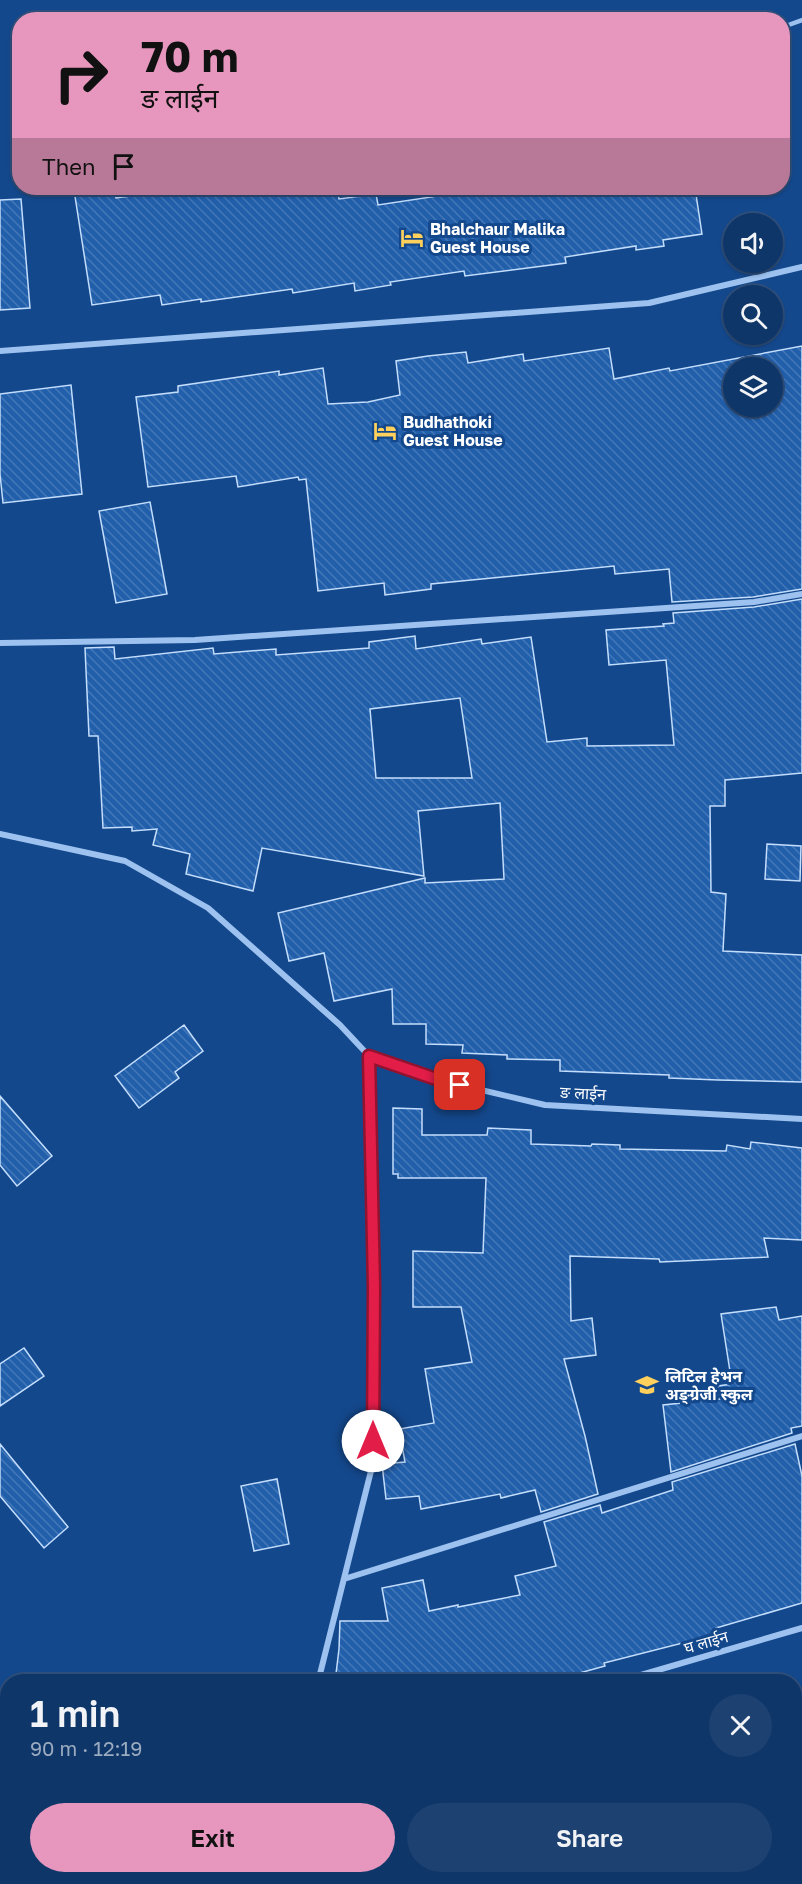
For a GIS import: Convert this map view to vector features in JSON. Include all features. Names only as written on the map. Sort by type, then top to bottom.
[{"type":"street","points":[[0,351],[649,303],[802,267]]},
{"type":"street","points":[[0,643],[195,640],[754,602],[802,594]]},
{"type":"street","points":[[0,834],[125,861],[208,908],[340,1025],[369,1056],[374,1287],[373,1463],[320,1674]]},
{"type":"street","name":"ङ लाईन","points":[[369,1056],[439,1080],[545,1104],[802,1119]]},
{"type":"street","points":[[344,1579],[802,1436]]},
{"type":"street","name":"घ लाईन","points":[[644,1674],[802,1628]]},
{"type":"building","points":[[75,195],[115,195],[116,198],[139,195],[338,195],[339,199],[376,195],[378,205],[444,195],[696,195],[702,234],[663,240],[664,246],[636,250],[636,246],[565,257],[566,263],[465,276],[464,271],[390,282],[391,285],[355,291],[354,283],[293,293],[292,289],[201,302],[201,299],[162,305],[160,295],[92,305]]},
{"type":"building","points":[[21,199],[30,308],[0,310],[0,200]]},
{"type":"building","points":[[802,346],[802,589],[753,597],[672,602],[669,569],[615,574],[614,566],[431,584],[431,589],[385,595],[384,583],[318,591],[306,479],[299,480],[298,477],[238,487],[236,476],[148,487],[136,397],[178,392],[178,386],[279,371],[279,375],[323,368],[328,404],[368,402],[400,395],[396,361],[428,356],[466,352],[468,363],[523,354],[524,361],[609,348],[614,379],[669,368],[670,371],[723,361],[723,417],[783,417],[783,357],[744,357]]},
{"type":"building","points":[[71,385],[82,494],[3,503],[0,474],[0,394]]},
{"type":"building","points":[[150,502],[167,594],[116,603],[99,511]]},
{"type":"building","points":[[802,599],[802,773],[725,780],[725,806],[710,806],[711,892],[726,894],[723,951],[802,955],[802,1082],[669,1078],[669,1075],[560,1071],[560,1060],[507,1059],[507,1055],[462,1053],[463,1045],[426,1044],[426,1024],[393,1024],[392,989],[334,1001],[324,953],[289,961],[278,913],[425,878],[425,883],[504,879],[500,803],[418,811],[424,876],[262,848],[253,891],[186,874],[190,854],[153,845],[157,829],[132,831],[132,827],[103,828],[98,736],[89,736],[85,648],[114,647],[115,659],[213,648],[214,654],[276,649],[276,655],[369,648],[369,642],[415,636],[416,649],[481,639],[482,644],[531,637],[547,742],[587,738],[587,746],[674,745],[666,660],[609,665],[606,630],[664,626],[663,624],[674,623],[673,613],[754,607]],"holes":[[[460,698],[472,778],[376,778],[370,709]]]},
{"type":"building","points":[[767,844],[801,846],[800,881],[765,879]]},
{"type":"building","points":[[184,1025],[203,1051],[175,1072],[179,1078],[139,1108],[115,1076]]},
{"type":"building","points":[[0,1096],[52,1156],[17,1186],[0,1165]]},
{"type":"building","points":[[393,1108],[422,1109],[422,1135],[487,1135],[488,1128],[531,1130],[531,1144],[620,1145],[620,1149],[726,1151],[727,1145],[750,1149],[751,1142],[802,1148],[802,1240],[764,1238],[768,1257],[660,1262],[659,1259],[570,1256],[571,1321],[592,1318],[596,1355],[564,1359],[598,1494],[541,1512],[535,1490],[501,1498],[500,1494],[421,1509],[419,1496],[386,1499],[382,1464],[405,1462],[399,1429],[434,1423],[425,1369],[472,1362],[461,1307],[413,1307],[413,1251],[483,1253],[486,1178],[398,1178],[398,1174],[393,1174]]},
{"type":"building","points":[[776,1307],[779,1320],[802,1316],[802,1426],[791,1428],[792,1433],[671,1472],[663,1405],[720,1399],[718,1386],[732,1384],[721,1314]]},
{"type":"building","points":[[24,1348],[44,1376],[0,1406],[0,1364]]},
{"type":"building","points":[[0,1444],[68,1527],[44,1548],[0,1496]]},
{"type":"building","points":[[795,1444],[802,1476],[802,1603],[716,1628],[718,1634],[604,1663],[605,1666],[576,1674],[336,1674],[340,1621],[388,1621],[382,1588],[423,1580],[429,1611],[520,1595],[515,1576],[556,1566],[544,1522],[600,1505],[602,1513],[673,1490],[672,1482]]},
{"type":"building","points":[[277,1479],[289,1544],[254,1551],[241,1486]]},
{"type":"place","name":"Bhalchaur Malika Guest House","points":[[412,238]]},
{"type":"place","name":"Budhathoki Guest House","points":[[385,431]]},
{"type":"place","name":"लिटिल हेभन अङ्‍ग्रेजी स्कुल","points":[[647,1385]]},
{"type":"route","points":[[373,1441],[374,1287],[369,1056],[460,1085]]}]
